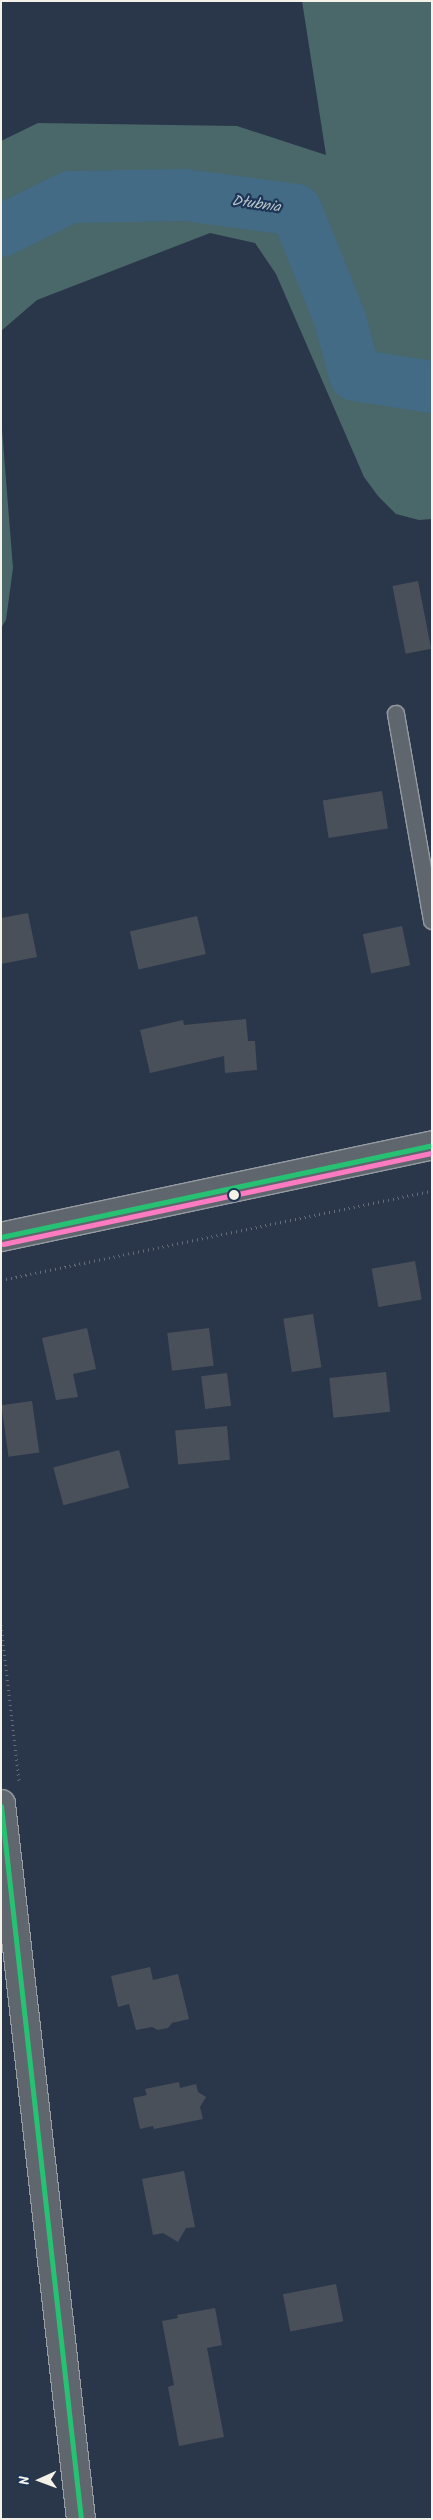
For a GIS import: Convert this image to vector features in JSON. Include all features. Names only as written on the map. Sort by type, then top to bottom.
[{"type":"street","points":[[1,1237],[432,1145]]},
{"type":"street","points":[[1,1804],[81,2519]]},
{"type":"lane","points":[[396,714],[432,921]]},
{"type":"path","points":[[1,1280],[432,1191]]},
{"type":"green space","points":[[302,1],[432,1],[432,519],[419,520],[396,514],[378,496],[364,477],[276,274],[255,243],[210,233],[37,300],[1,331],[1,141],[38,123],[237,126],[326,155]]},
{"type":"green space","points":[[1,417],[13,568],[6,620],[1,628]]},
{"type":"building","points":[[418,581],[431,649],[406,654],[392,586]]},
{"type":"building","points":[[382,791],[388,829],[329,838],[323,800]]},
{"type":"building","points":[[28,913],[37,957],[1,964],[1,918]]},
{"type":"building","points":[[197,916],[206,954],[139,970],[130,932]]},
{"type":"building","points":[[402,926],[410,965],[371,973],[363,934]]},
{"type":"building","points":[[246,1019],[248,1041],[255,1041],[257,1070],[225,1073],[224,1056],[150,1073],[140,1030],[183,1020],[184,1025]]},
{"type":"building","points":[[415,1261],[422,1299],[378,1307],[372,1269]]},
{"type":"building","points":[[313,1314],[321,1367],[292,1372],[283,1319]]},
{"type":"building","points":[[87,1328],[96,1369],[73,1374],[78,1397],[56,1400],[42,1338]]},
{"type":"building","points":[[209,1328],[214,1366],[172,1371],[167,1333]]},
{"type":"building","points":[[386,1372],[390,1412],[333,1418],[329,1378]]},
{"type":"building","points":[[227,1373],[231,1406],[205,1409],[201,1376]]},
{"type":"building","points":[[32,1401],[39,1452],[9,1457],[1,1405]]},
{"type":"building","points":[[227,1426],[230,1460],[178,1464],[175,1431]]},
{"type":"building","points":[[119,1450],[129,1488],[63,1505],[53,1468]]},
{"type":"building","points":[[150,1967],[153,1980],[178,1974],[189,2019],[172,2023],[168,2028],[158,2030],[152,2027],[136,2030],[129,2004],[118,2007],[111,1976]]},
{"type":"building","points":[[179,2082],[180,2088],[196,2084],[198,2092],[206,2097],[200,2107],[203,2119],[154,2129],[153,2126],[140,2129],[133,2098],[147,2095],[145,2089]]},
{"type":"building","points":[[184,2171],[195,2227],[186,2228],[178,2242],[163,2233],[153,2235],[142,2179]]},
{"type":"building","points":[[336,2284],[343,2321],[290,2332],[283,2294]]},
{"type":"building","points":[[215,2308],[222,2345],[207,2348],[224,2437],[179,2446],[168,2387],[174,2385],[162,2321],[178,2318],[177,2315]]},
{"type":"waterway","name":"Dłubnia","points":[[1,231],[70,197],[185,195],[296,210],[340,319],[355,375],[432,387]]},
{"type":"transit line","points":[[1,1237],[432,1145]]},
{"type":"transit line","points":[[3,1244],[432,1153]]},
{"type":"transit line","points":[[1,1806],[81,2519]]}]
